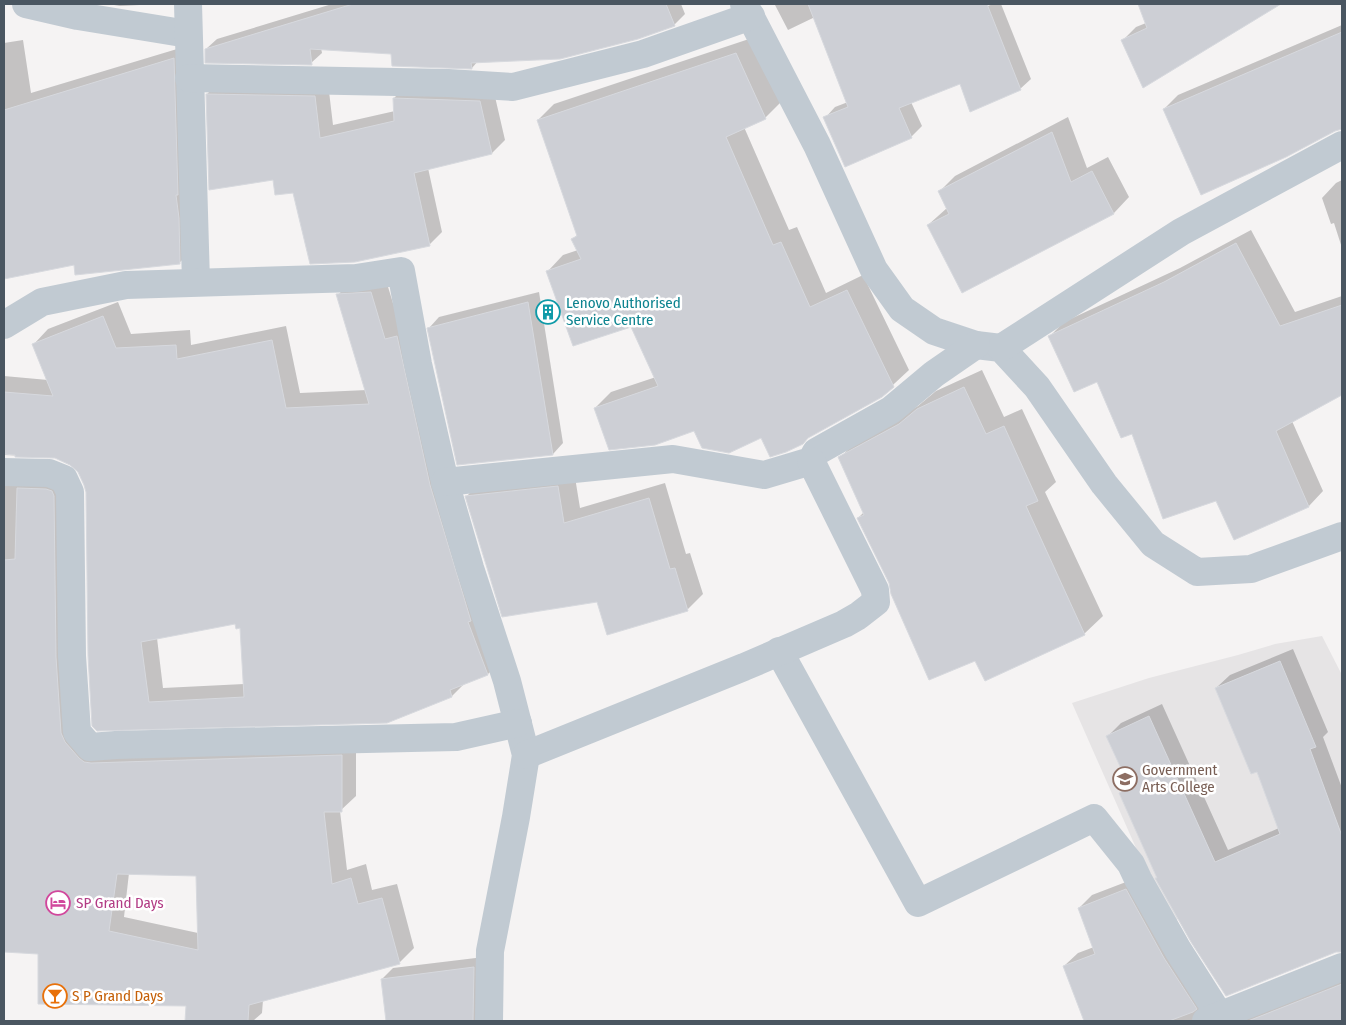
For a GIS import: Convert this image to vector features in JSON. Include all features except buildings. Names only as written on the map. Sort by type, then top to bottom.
[{"type":"street","points":[[26,4],[78,16],[188,34]]},
{"type":"street","points":[[188,4],[196,282]]},
{"type":"street","points":[[189,78],[448,83],[513,87],[643,54],[747,10],[816,145],[874,270],[902,308],[934,331],[988,347],[1037,387],[1104,484],[1152,544],[1197,572],[1250,569],[1342,536]]},
{"type":"street","points":[[445,482],[673,459],[764,475],[811,461],[816,452],[891,410],[934,374],[988,347],[1181,232],[1342,145]]},
{"type":"street","points":[[4,325],[42,302],[126,285],[356,278],[401,271],[418,364],[445,482],[470,568],[508,682],[526,755],[490,951],[489,1021]]},
{"type":"street","points":[[526,755],[844,624],[876,602],[875,590],[811,461]]},
{"type":"street","points":[[4,472],[49,473],[64,479],[70,492],[72,656],[77,732],[90,747],[456,737],[518,723]]},
{"type":"street","points":[[779,652],[918,903],[1094,818],[1131,864],[1217,1020],[1342,967]]},
{"type":"shaded area","points":[[1322,636],[1342,675],[1342,849],[1298,873],[1247,895],[1173,921],[1140,857],[1072,703],[1149,678],[1275,644]]},
{"type":"place","name":"Lenovo Authorised Service Centre","points":[[548,312]]},
{"type":"place","name":"Government Arts College","points":[[1125,779]]},
{"type":"place","name":"SP Grand Days","points":[[58,903]]},
{"type":"place","name":"S P Grand Days","points":[[55,996]]}]
